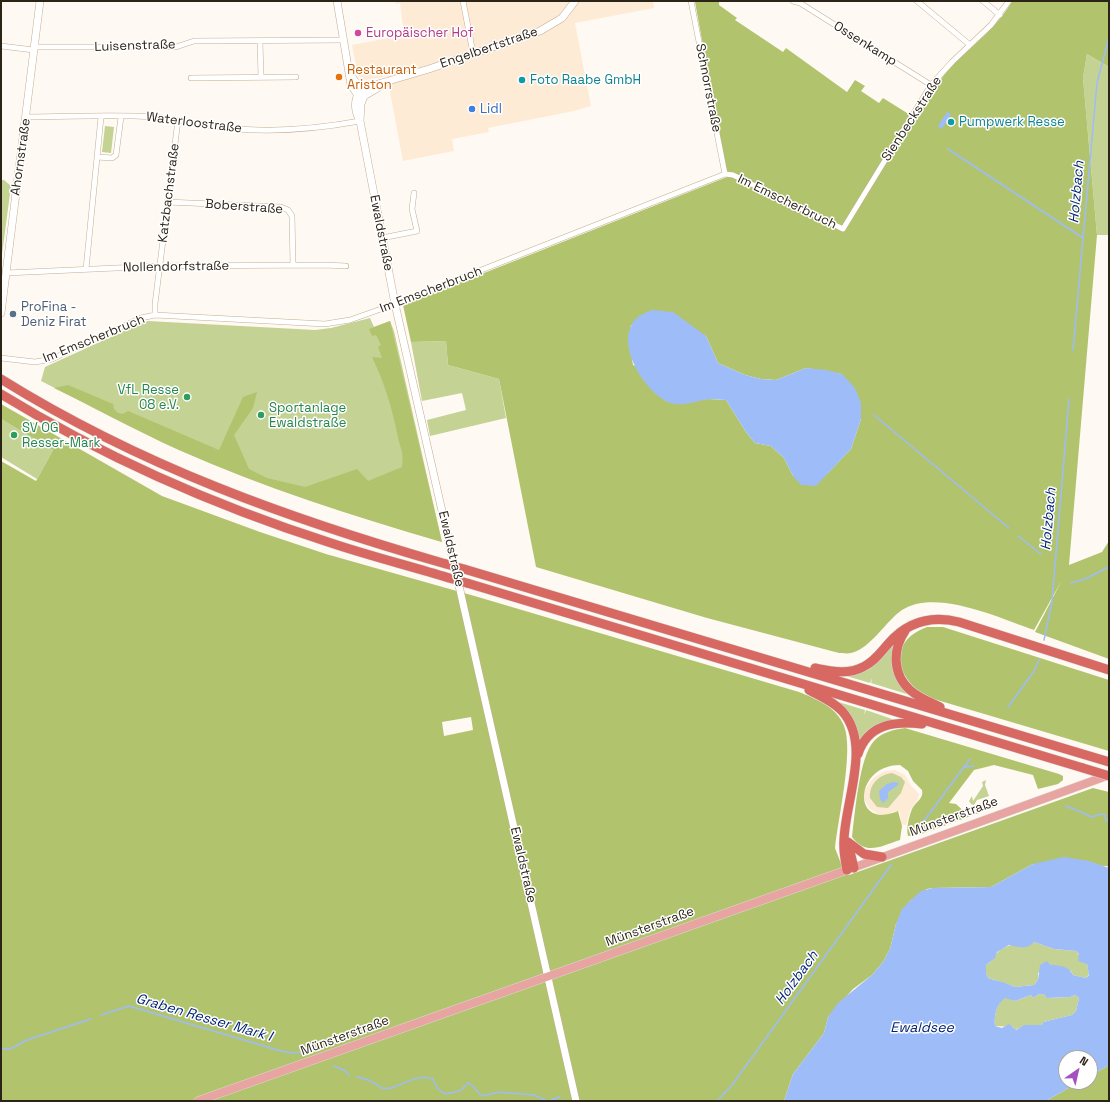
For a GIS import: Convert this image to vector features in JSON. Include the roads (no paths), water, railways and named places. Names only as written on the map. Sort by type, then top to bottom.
[{"type":"highway","points":[[1,379],[78,424],[139,454],[205,483],[335,531],[1107,761]]},
{"type":"highway","points":[[1,394],[73,435],[161,478],[213,500],[331,543],[1109,776]]},
{"type":"highway","points":[[771,661],[838,672],[855,670],[875,659],[895,636],[911,626],[933,618],[954,620],[1109,670]]},
{"type":"highway","points":[[911,626],[900,640],[897,649],[896,658],[900,676],[918,696],[963,718]]},
{"type":"highway","points":[[784,678],[827,699],[847,717],[855,733],[856,760],[844,842],[851,869]]},
{"type":"highway","points":[[856,760],[862,743],[882,727],[890,724],[907,723],[945,727]]},
{"type":"highway","points":[[847,820],[851,869]]},
{"type":"highway","points":[[848,842],[864,854],[882,857]]},
{"type":"main road","name":"Ahornstraße","points":[[1,313],[27,117],[40,1]]},
{"type":"main road","name":"Ewaldstraße","points":[[337,1],[352,85],[360,93],[355,111],[360,121],[395,304],[549,976],[576,1101]]},
{"type":"main road","name":"Engelbertstraße","points":[[360,93],[392,80],[553,25],[565,15],[575,1]]},
{"type":"main road","name":"Münsterstraße","points":[[198,1101],[1109,776]]},
{"type":"street","points":[[463,1],[473,53]]},
{"type":"street","name":"Schnorrstraße","points":[[691,1],[725,174]]},
{"type":"street","name":"Ossenkamp","points":[[793,1],[800,2],[931,85]]},
{"type":"street","points":[[917,1],[970,45]]},
{"type":"street","points":[[983,1],[1000,15]]},
{"type":"street","name":"Sienbeckstraße","points":[[843,229],[931,85],[1000,15],[1009,1]]},
{"type":"street","name":"Luisenstraße","points":[[1,46],[34,48],[176,47],[194,42],[343,40]]},
{"type":"street","points":[[260,41],[261,76]]},
{"type":"street","points":[[191,78],[296,76]]},
{"type":"street","name":"Waterloostraße","points":[[27,117],[122,117],[178,120],[226,128],[268,130],[296,129],[360,121]]},
{"type":"street","points":[[86,269],[101,117]]},
{"type":"street","points":[[97,157],[112,158],[116,155],[122,117]]},
{"type":"street","name":"Katzbachstraße","points":[[155,315],[167,202],[178,120]]},
{"type":"street","name":"Im Emscherbruch","points":[[1,358],[35,362],[52,359],[141,318],[155,315],[325,324],[350,320],[395,304],[725,174],[733,175],[843,229]]},
{"type":"street","points":[[382,238],[417,231],[412,209],[414,193]]},
{"type":"street","name":"Boberstraße","points":[[167,202],[282,207],[288,210],[292,216],[293,265]]},
{"type":"street","name":"Nollendorfstraße","points":[[6,273],[160,266],[346,266]]},
{"type":"water","points":[[947,112],[951,114],[942,129],[938,126]]},
{"type":"water","points":[[652,310],[673,312],[706,336],[718,363],[745,375],[761,379],[776,380],[806,368],[826,370],[842,374],[855,388],[861,403],[861,419],[851,449],[816,486],[801,485],[793,476],[784,458],[771,446],[755,443],[746,432],[726,400],[711,399],[673,404],[659,397],[643,379],[636,368],[628,345],[629,334],[634,321],[638,317]]},
{"type":"water","points":[[894,782],[899,783],[888,792],[888,798],[883,803],[880,799],[879,791],[887,784]]},
{"type":"water","name":"Ewaldsee","points":[[1064,857],[1089,861],[1109,868],[1109,1065],[1098,1071],[1098,1050],[1058,1050],[1058,1090],[1065,1090],[1046,1101],[784,1101],[793,1074],[824,1033],[828,1017],[838,1003],[872,975],[883,962],[890,949],[896,924],[902,909],[921,891],[933,888],[991,887],[1033,864]],"holes":[[[1034,942],[1054,949],[1076,951],[1079,954],[1078,961],[1087,964],[1089,975],[1086,978],[1073,975],[1069,969],[1049,964],[1047,961],[1040,965],[1038,980],[1034,985],[1014,987],[988,978],[986,973],[986,965],[995,958],[997,952],[1009,945],[1025,947]],[[1039,994],[1045,995],[1047,998],[1070,997],[1075,995],[1079,998],[1076,1011],[1072,1015],[1043,1022],[1042,1025],[1024,1025],[1016,1030],[1009,1024],[1002,1028],[995,1026],[996,1010],[1005,998],[1015,1001],[1031,995],[1033,998]]]},
{"type":"waterway","name":"Holzbach","points":[[1073,350],[1097,83],[1109,37]]},
{"type":"waterway","points":[[948,149],[1083,238]]},
{"type":"waterway","name":"Holzbach","points":[[1044,640],[1052,601],[1069,399]]},
{"type":"waterway","points":[[874,415],[1009,528]]},
{"type":"waterway","points":[[1018,536],[1041,554]]},
{"type":"waterway","points":[[1071,583],[1085,579],[1109,567]]},
{"type":"waterway","name":"Holzbach","points":[[1008,707],[1034,671],[1039,660]]},
{"type":"waterway","name":"Holzbach","points":[[914,834],[970,759]]},
{"type":"waterway","name":"Holzbach","points":[[964,767],[974,766]]},
{"type":"waterway","points":[[1066,806],[1091,817],[1102,814],[1105,815],[1106,821],[1109,820]]},
{"type":"waterway","name":"Holzbach","points":[[717,1101],[732,1085],[891,865]]},
{"type":"waterway","name":"Graben Resser Mark I","points":[[101,1015],[129,1006],[281,1051],[292,1053],[303,1052]]},
{"type":"waterway","name":"Graben Resser Mark I","points":[[2,1049],[10,1049],[27,1040],[91,1019]]},
{"type":"waterway","name":"Graben Resser Mark I","points":[[334,1066],[344,1070],[349,1075]]},
{"type":"waterway","name":"Graben Resser Mark I","points":[[357,1077],[375,1083],[382,1088],[393,1087],[419,1078],[426,1078],[433,1079],[438,1089],[445,1094],[460,1091],[468,1083],[472,1085],[482,1096],[499,1092],[534,1095],[548,1101],[560,1097]]},
{"type":"place","name":"Europäischer Hof","points":[[358,33]]},
{"type":"place","name":"Restaurant Ariston","points":[[339,77]]},
{"type":"place","name":"Foto Raabe GmbH","points":[[522,80]]},
{"type":"place","name":"Lidl","points":[[472,109]]},
{"type":"place","name":"Pumpwerk Resse","points":[[951,122]]},
{"type":"place","name":"ProFina - Deniz Firat","points":[[13,314]]},
{"type":"place","name":"VfL Resse 08 e.V.","points":[[187,397]]},
{"type":"place","name":"Sportanlage Ewaldstraße","points":[[261,415]]},
{"type":"place","name":"SV OG Resser-Mark","points":[[14,435]]}]
